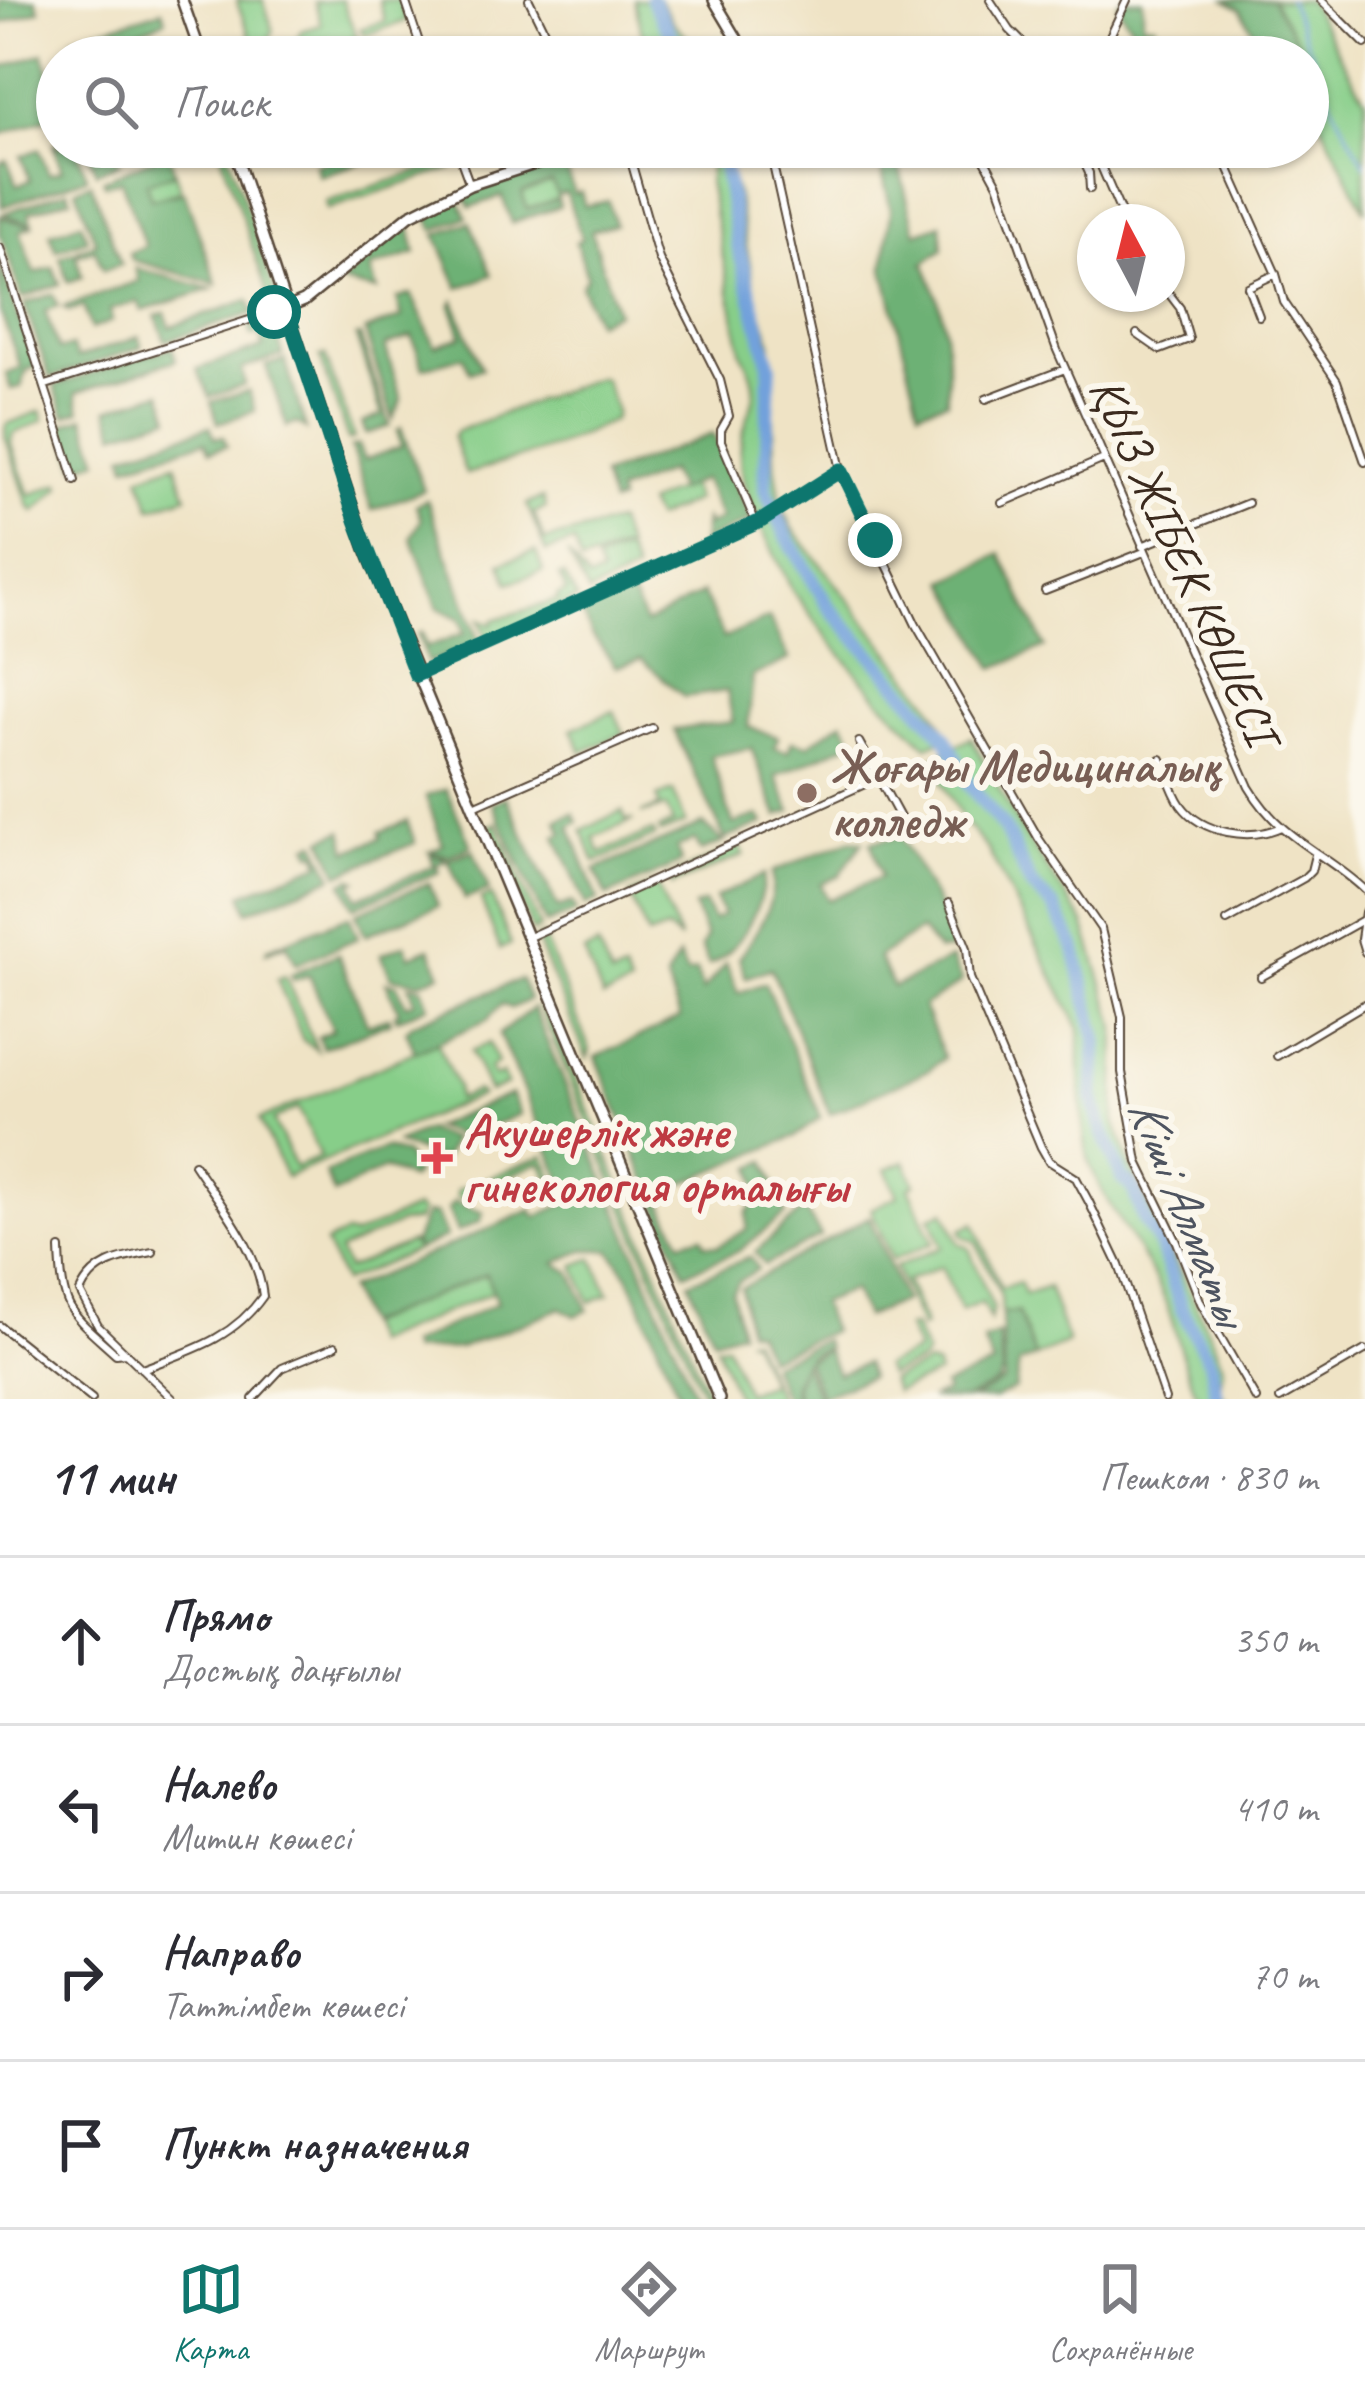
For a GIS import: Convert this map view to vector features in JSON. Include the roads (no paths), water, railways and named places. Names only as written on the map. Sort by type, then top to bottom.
[{"type":"main road","points":[[182,0],[195,36]]},
{"type":"main road","points":[[715,0],[736,36]]},
{"type":"main road","points":[[240,168],[356,520],[416,675],[719,1399]]},
{"type":"main road","points":[[286,308],[304,301],[410,215],[470,185],[522,168]]},
{"type":"street","points":[[405,0],[417,36]]},
{"type":"street","points":[[529,0],[546,36]]},
{"type":"street","points":[[990,0],[1016,36]]},
{"type":"street","points":[[1110,36],[1127,0]]},
{"type":"street","points":[[1321,0],[1365,44]]},
{"type":"street","points":[[464,168],[470,185]]},
{"type":"street","points":[[633,168],[659,259],[720,380],[729,416],[721,441],[756,523]]},
{"type":"street","points":[[775,168],[841,470],[916,625],[1039,839],[1101,929],[1122,1017],[1122,1072],[1138,1162],[1201,1303],[1256,1399]]},
{"type":"street","name":"ҚЫЗ ЖІБЕК КӨШЕСІ","points":[[989,168],[1065,369],[1249,788],[1281,827],[1364,887]]},
{"type":"street","points":[[1085,168],[1090,189]]},
{"type":"street","points":[[1102,168],[1117,204]]},
{"type":"street","points":[[1228,168],[1284,302],[1337,381],[1365,462]]},
{"type":"street","points":[[0,248],[75,481]]},
{"type":"street","points":[[1259,316],[1248,287],[1276,274]]},
{"type":"street","points":[[46,385],[286,308]]},
{"type":"street","name":"ҚЫЗ ЖІБЕК КӨШЕСІ","points":[[1137,334],[1160,350],[1189,339],[1181,312]]},
{"type":"street","points":[[986,399],[1065,369]]},
{"type":"street","points":[[1001,503],[1104,459]]},
{"type":"street","points":[[416,675],[769,517],[841,470]]},
{"type":"street","points":[[1046,591],[1248,503]]},
{"type":"street","points":[[471,807],[652,728]]},
{"type":"street","points":[[859,742],[902,823]]},
{"type":"street","points":[[1161,759],[1178,799],[1196,820],[1254,836],[1281,827]]},
{"type":"street","points":[[525,938],[878,778]]},
{"type":"street","points":[[1227,921],[1304,878],[1315,855]]},
{"type":"street","points":[[949,902],[967,947],[970,978],[1041,1147],[1049,1161],[1076,1178],[1089,1202],[1119,1265],[1165,1399]]},
{"type":"street","points":[[1262,977],[1364,916],[1365,952]]},
{"type":"street","points":[[1277,1056],[1365,1004]]},
{"type":"street","points":[[142,1369],[226,1335],[263,1296],[260,1275],[240,1234],[194,1164]]},
{"type":"street","points":[[60,1249],[68,1307],[116,1354],[124,1353]]},
{"type":"street","points":[[153,1252],[107,1263],[82,1286],[88,1312],[173,1399]]},
{"type":"street","points":[[0,1326],[92,1399]]},
{"type":"street","points":[[254,1399],[282,1368],[335,1346]]},
{"type":"street","points":[[1280,1399],[1365,1350]]},
{"type":"waterway","name":"Кіші Алматы","points":[[652,0],[671,36]]},
{"type":"waterway","points":[[1289,0],[1304,36]]},
{"type":"waterway","points":[[1329,96],[1365,165]]},
{"type":"waterway","name":"Кіші Алматы","points":[[725,168],[738,246],[770,366],[765,489],[829,607],[946,738],[968,783],[1005,829],[1031,885],[1054,907],[1074,946],[1097,1039],[1093,1098],[1100,1124],[1122,1178],[1133,1188],[1145,1222],[1160,1245],[1182,1310],[1210,1362],[1217,1399]]},
{"type":"place","name":"Жоғары Медициналық колледж","points":[[807,793]]},
{"type":"place","name":"Акушерлік және гинекология орталығы","points":[[437,1158]]}]
